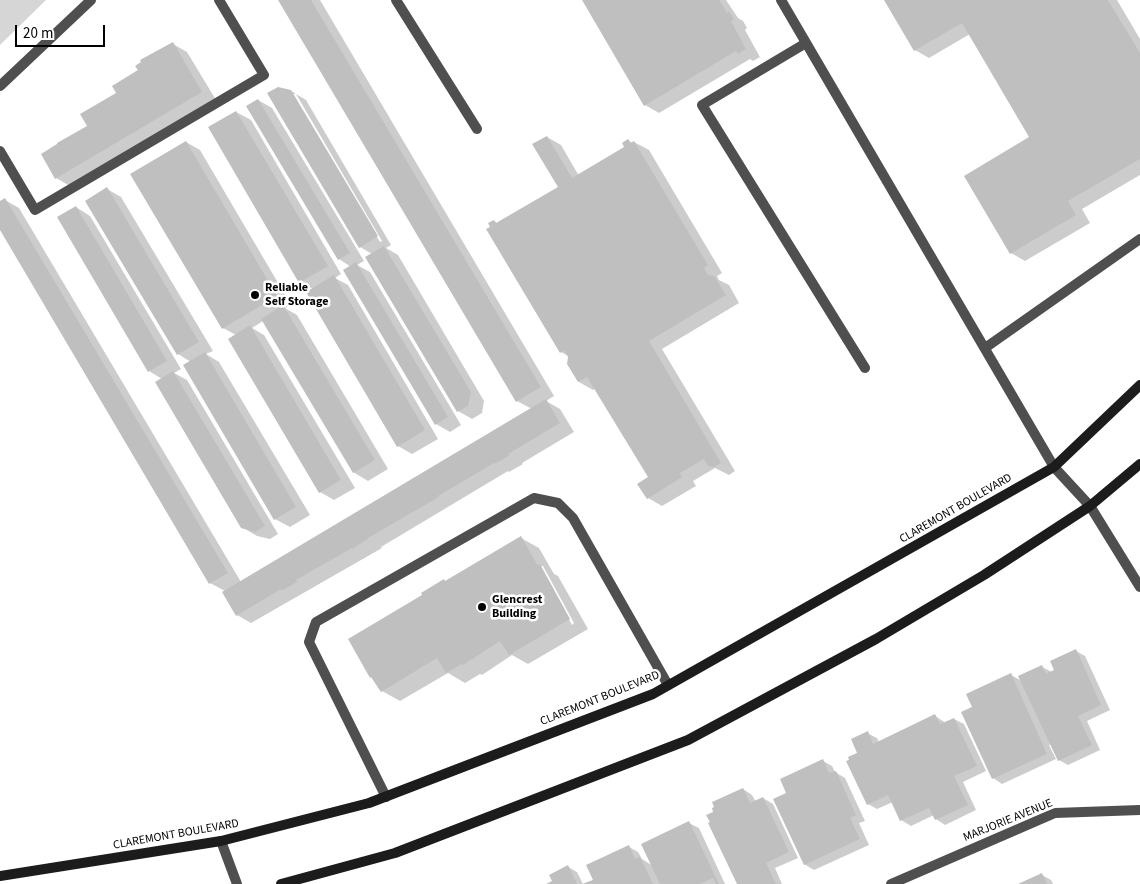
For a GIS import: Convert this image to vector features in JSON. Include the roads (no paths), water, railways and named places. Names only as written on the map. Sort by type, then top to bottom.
[{"type":"main road","name":"CLAREMONT BOULEVARD","points":[[0,876],[222,842],[369,803],[653,694],[1054,467],[1140,385]]},
{"type":"main road","points":[[281,884],[395,853],[688,740],[876,639],[984,575],[1090,506],[1140,464]]},
{"type":"street","points":[[0,86],[91,0]]},
{"type":"street","points":[[0,151],[35,210],[264,75],[219,0]]},
{"type":"street","points":[[396,0],[478,129]]},
{"type":"street","points":[[781,0],[1054,467],[1090,506],[1140,587]]},
{"type":"street","points":[[806,43],[702,105],[865,368]]},
{"type":"street","points":[[985,348],[1140,239]]},
{"type":"street","points":[[386,797],[309,642],[316,622],[534,498],[558,502],[573,518],[668,685]]},
{"type":"street","name":"MARJORIE AVENUE","points":[[891,884],[1055,813],[1140,810]]},
{"type":"street","points":[[222,842],[237,884]]},
{"type":"place","name":"Reliable Self Storage","points":[[255,295]]},
{"type":"place","name":"Glencrest Building","points":[[482,607]]}]
